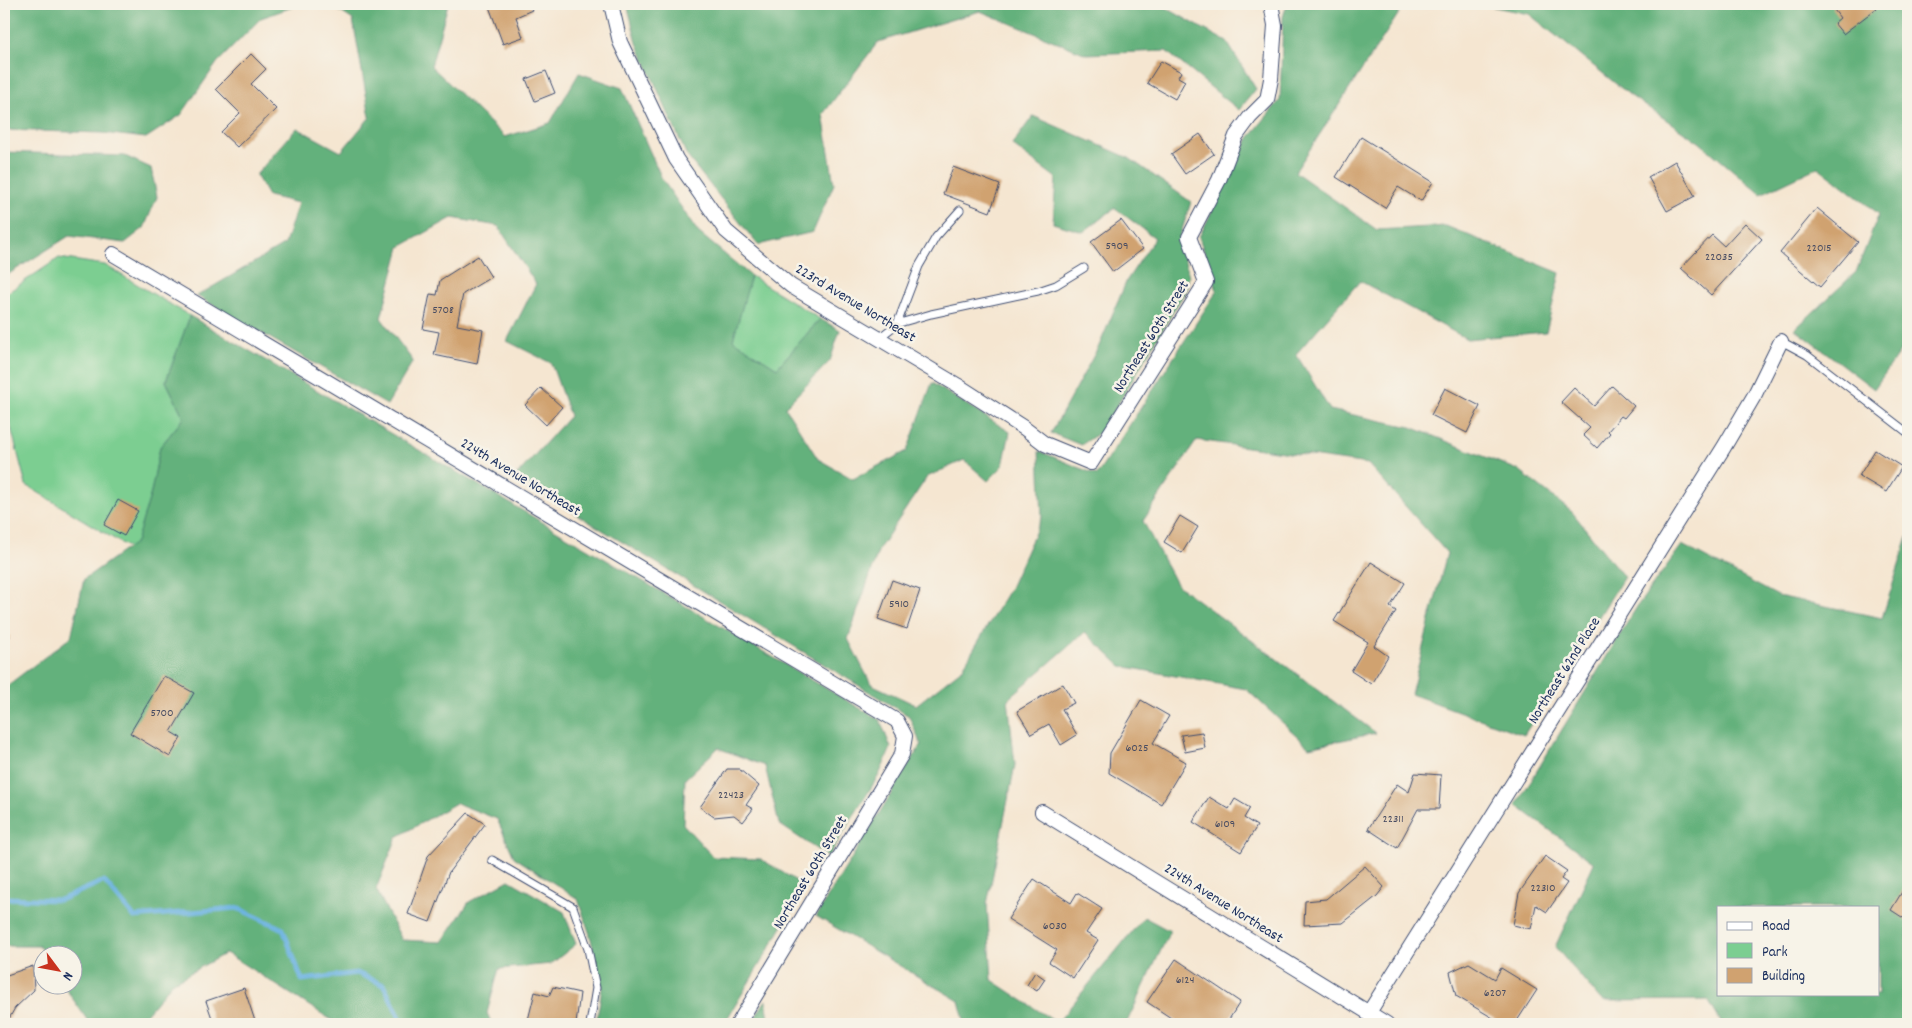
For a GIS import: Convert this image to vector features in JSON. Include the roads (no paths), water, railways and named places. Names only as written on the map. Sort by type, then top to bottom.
[{"type":"street","name":"223rd Avenue Northeast","points":[[611,4],[620,42],[676,159],[726,231],[791,286],[957,385],[1024,428],[1045,444],[1092,463]]},
{"type":"street","name":"Northeast 60th Street","points":[[1092,463],[1206,282],[1189,237],[1219,180],[1236,136],[1250,117],[1267,100],[1271,78],[1275,25],[1271,4]]},
{"type":"street","name":"224th Avenue Northeast","points":[[113,254],[897,721],[905,736]]},
{"type":"street","name":"Northeast 62nd Place","points":[[1368,1014],[1724,447],[1754,396],[1781,341]]},
{"type":"street","name":"Northeast 60th Street","points":[[738,1024],[902,754],[905,736]]},
{"type":"street","name":"224th Avenue Northeast","points":[[1042,812],[1386,1024]]},
{"type":"lane","points":[[897,324],[908,293],[924,258],[936,237],[960,210]]},
{"type":"lane","points":[[880,338],[897,324],[931,314],[1038,291],[1056,284],[1084,268]]},
{"type":"lane","points":[[1781,341],[1807,355],[1908,433]]},
{"type":"lane","points":[[492,860],[573,907],[588,949],[596,988],[590,1024]]},
{"type":"waterway","points":[[4,898],[60,900],[104,881],[134,917],[237,908],[283,929],[302,980],[357,973],[384,985],[403,1024]]}]
